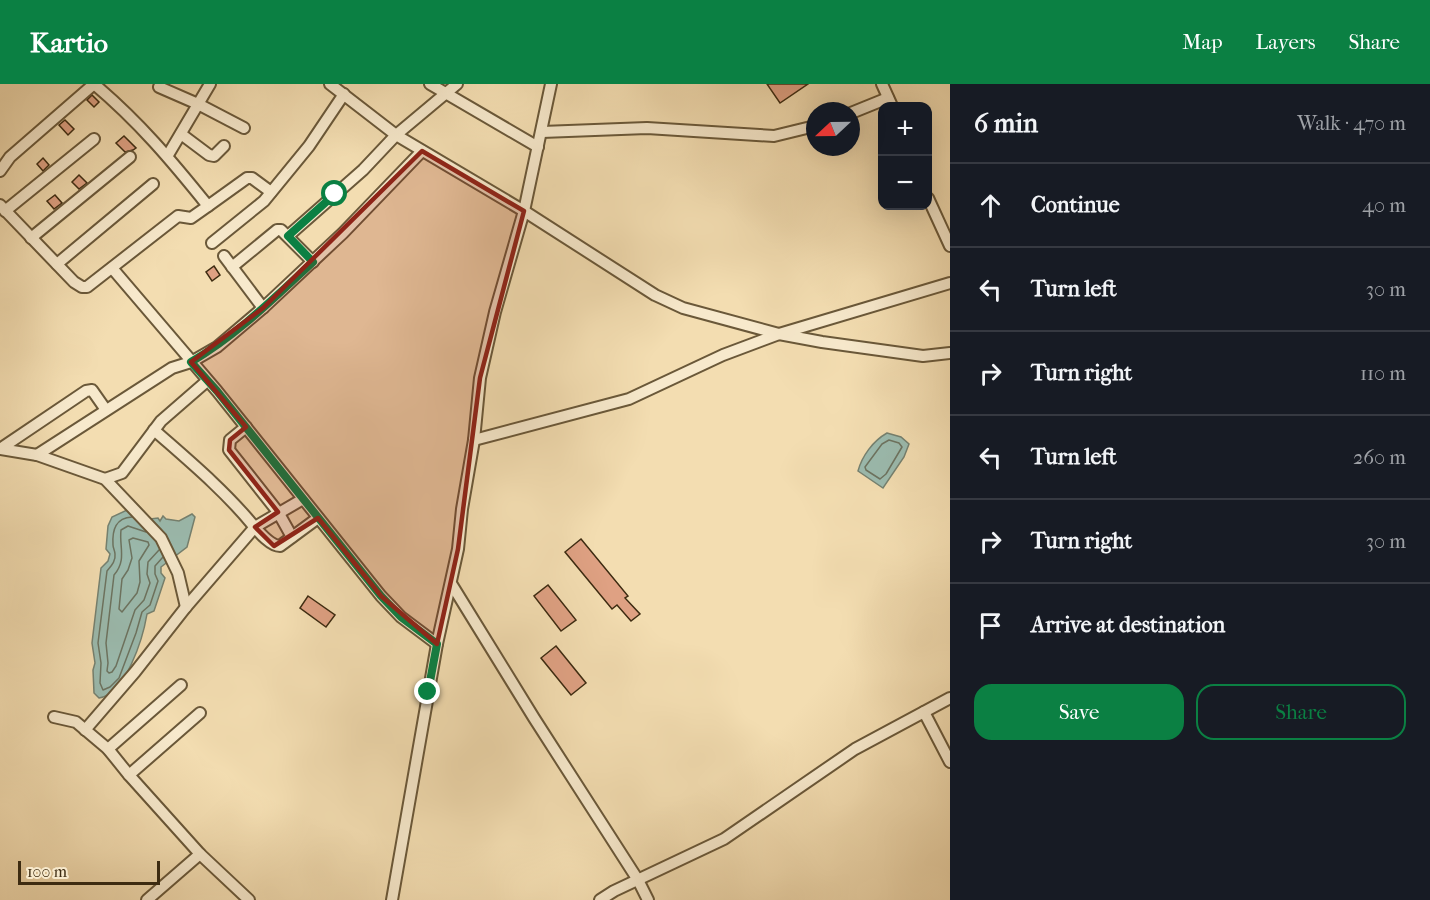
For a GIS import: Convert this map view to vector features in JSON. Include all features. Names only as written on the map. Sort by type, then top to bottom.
[{"type":"street","points":[[0,171],[10,157],[94,84],[125,111],[168,155],[208,206]]},
{"type":"street","points":[[168,155],[210,84]]},
{"type":"street","points":[[330,84],[396,135],[524,211],[656,296],[683,308],[778,334],[923,356],[950,353]]},
{"type":"street","points":[[430,84],[538,147]]},
{"type":"street","points":[[288,236],[363,170],[396,135],[457,84]]},
{"type":"street","points":[[392,900],[437,644],[452,585],[474,440],[480,378],[495,312],[524,211],[551,84]]},
{"type":"street","points":[[882,84],[890,102]]},
{"type":"street","points":[[159,87],[244,128]]},
{"type":"street","points":[[212,243],[264,201],[309,146],[344,94]]},
{"type":"street","points":[[860,110],[878,105]]},
{"type":"street","points":[[542,132],[647,128],[774,136],[806,129]]},
{"type":"street","points":[[181,134],[209,155],[214,156],[224,146]]},
{"type":"street","points":[[94,138],[3,208],[74,282],[82,287],[87,287],[178,216],[191,219],[247,178],[252,178],[271,192]]},
{"type":"street","points":[[37,455],[172,368],[191,362],[217,347],[313,262],[422,151]]},
{"type":"street","points":[[31,238],[130,157]]},
{"type":"street","points":[[57,264],[153,184]]},
{"type":"street","points":[[932,208],[950,246]]},
{"type":"street","points":[[232,267],[277,230],[284,231],[313,262]]},
{"type":"street","points":[[224,256],[263,308]]},
{"type":"street","points":[[112,268],[246,427],[381,596],[401,617],[437,644]]},
{"type":"street","points":[[474,440],[629,399],[723,355],[778,334],[950,283]]},
{"type":"street","points":[[105,478],[122,473],[161,421],[207,381]]},
{"type":"street","points":[[0,449],[86,391],[92,390],[106,410]]},
{"type":"street","points":[[246,427],[230,440],[229,450],[278,512],[292,537]]},
{"type":"street","points":[[154,430],[232,500],[255,527],[277,547],[318,518]]},
{"type":"street","points":[[0,449],[37,455],[105,478],[161,538],[178,573],[186,607]]},
{"type":"street","points":[[85,730],[255,527],[303,499]]},
{"type":"street","points":[[452,585],[638,880],[648,900]]},
{"type":"street","points":[[108,749],[181,685]]},
{"type":"street","points":[[600,900],[724,839],[855,749],[950,698]]},
{"type":"street","points":[[924,712],[950,762]]},
{"type":"street","points":[[129,775],[200,713]]},
{"type":"street","points":[[54,717],[76,722],[108,749],[200,854],[249,900]]},
{"type":"street","points":[[147,900],[200,854]]},
{"type":"highlighted area","points":[[422,151],[524,211],[480,378],[458,549],[437,644],[381,596],[318,518],[274,546],[255,527],[278,512],[229,450],[230,440],[246,427],[191,362],[263,308]]},
{"type":"water","points":[[887,433],[901,437],[909,444],[904,457],[883,488],[858,471],[869,449]]},
{"type":"water","points":[[127,510],[150,519],[158,518],[160,521],[163,516],[166,519],[179,521],[192,514],[195,517],[187,547],[161,567],[161,573],[165,578],[154,611],[147,614],[142,637],[132,664],[117,687],[109,694],[99,698],[94,693],[95,663],[92,643],[101,568],[108,561],[110,554],[106,549],[108,526],[112,517]]},
{"type":"building","points":[[767,84],[808,84],[780,103]]},
{"type":"building","points":[[92,95],[99,102],[94,107],[87,100]]},
{"type":"building","points":[[65,120],[74,129],[68,135],[59,125]]},
{"type":"building","points":[[124,136],[136,148],[125,152],[116,143]]},
{"type":"building","points":[[43,158],[49,165],[43,171],[37,164]]},
{"type":"building","points":[[79,175],[87,183],[79,189],[72,182]]},
{"type":"building","points":[[55,195],[62,203],[54,209],[47,201]]},
{"type":"building","points":[[214,266],[220,275],[212,281],[206,272]]},
{"type":"building","points":[[581,539],[628,596],[625,598],[640,614],[631,621],[617,605],[612,609],[565,552]]},
{"type":"building","points":[[548,585],[576,620],[561,631],[534,596]]},
{"type":"building","points":[[308,596],[335,615],[326,627],[300,608]]},
{"type":"building","points":[[556,646],[586,683],[571,695],[541,658]]},
{"type":"route","points":[[335,194],[288,236],[313,262],[217,347],[191,362],[217,391],[381,596],[401,617],[437,644],[428,692]]}]
